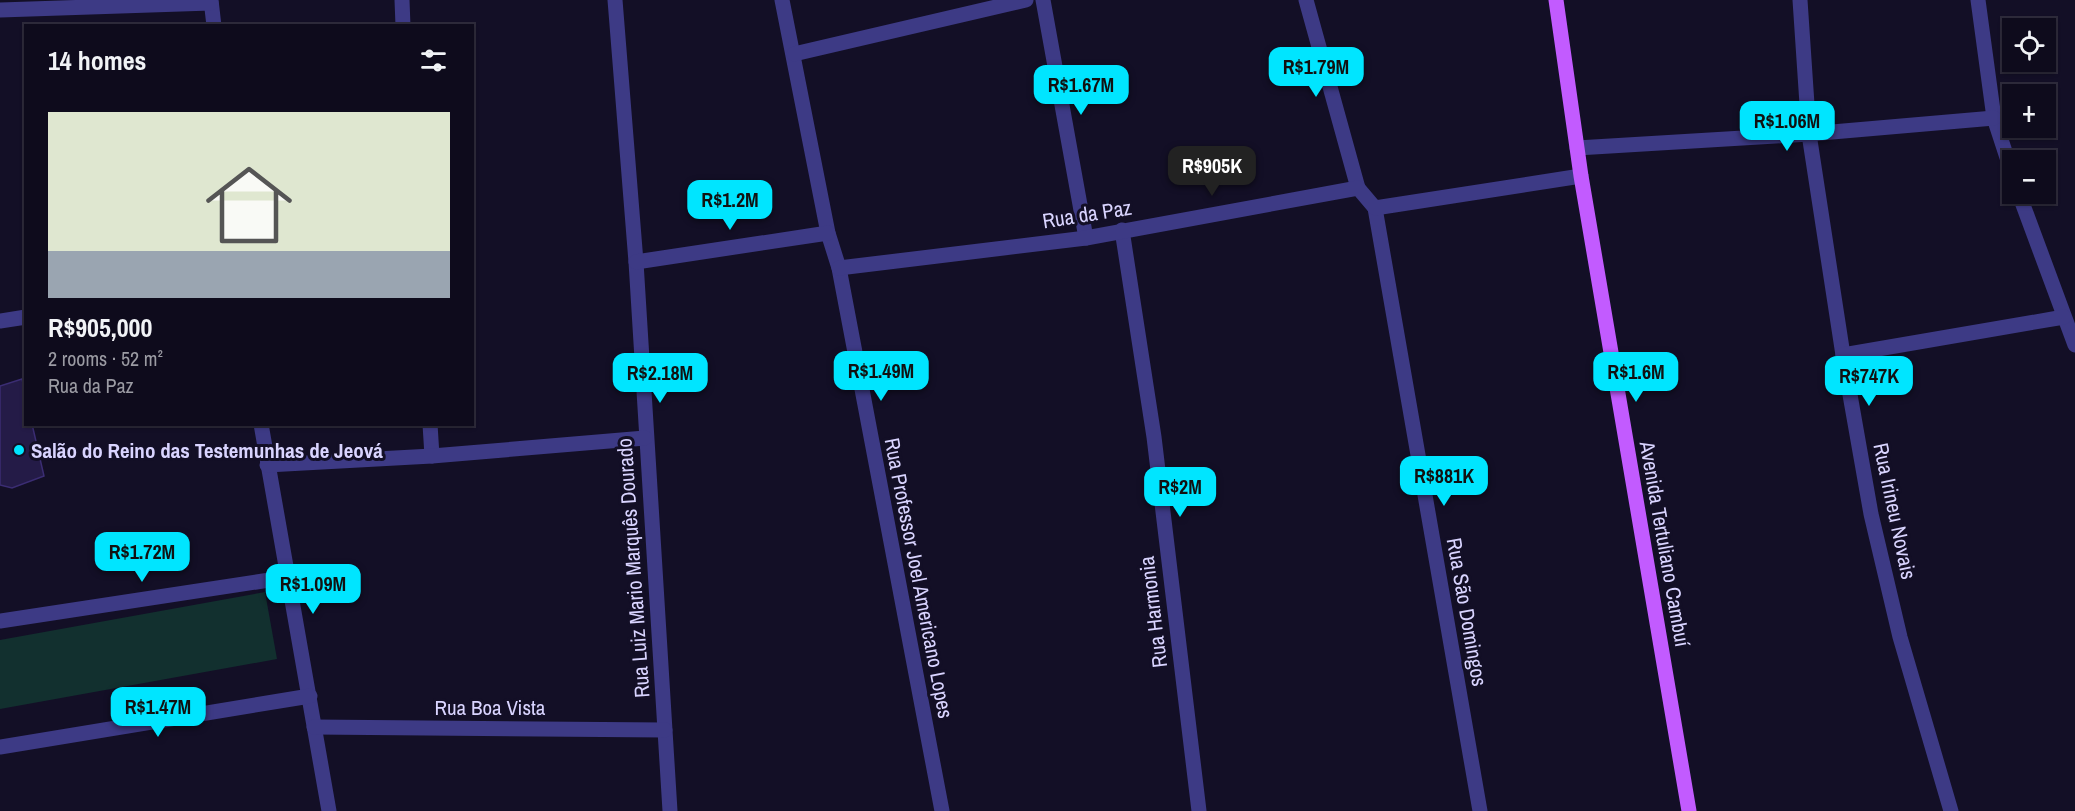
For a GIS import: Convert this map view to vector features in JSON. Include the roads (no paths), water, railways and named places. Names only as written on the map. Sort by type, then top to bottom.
[{"type":"main road","name":"Avenida Tertuliano Cambuí","points":[[1556,0],[1581,176],[1689,811]]},
{"type":"street","points":[[402,0],[404,24]]},
{"type":"street","name":"Rua Luiz Mario Marquês Dourado","points":[[615,0],[636,262],[645,438],[670,811]]},
{"type":"street","name":"Rua Professor Joel Americano Lopes","points":[[782,0],[828,233],[839,268],[942,811]]},
{"type":"street","points":[[794,54],[1026,0]]},
{"type":"street","points":[[1043,0],[1086,238]]},
{"type":"street","points":[[1306,0],[1358,188],[1375,208],[1581,176]]},
{"type":"street","name":"Rua Irineu Novais","points":[[1800,0],[1809,134],[1843,355],[1872,514],[1900,637],[1951,811]]},
{"type":"street","points":[[1978,0],[1994,118],[2004,150]]},
{"type":"street","points":[[0,10],[211,2],[214,24]]},
{"type":"street","points":[[1578,148],[1809,134],[1994,118]]},
{"type":"street","name":"Rua da Paz","points":[[839,268],[1086,238],[1358,188]]},
{"type":"street","points":[[2023,204],[2075,345]]},
{"type":"street","name":"Rua São Domingos","points":[[1375,208],[1480,811]]},
{"type":"street","name":"Rua Harmonia","points":[[1122,230],[1154,437],[1199,811]]},
{"type":"street","points":[[636,262],[828,233]]},
{"type":"street","points":[[1843,355],[2064,316]]},
{"type":"street","points":[[0,321],[24,317]]},
{"type":"street","points":[[261,426],[329,811]]},
{"type":"street","points":[[430,426],[432,456]]},
{"type":"street","points":[[267,465],[432,456],[645,438]]},
{"type":"street","points":[[0,621],[289,577]]},
{"type":"street","points":[[0,747],[310,696]]},
{"type":"street","name":"Rua Boa Vista","points":[[314,727],[665,730]]},
{"type":"place","name":"Salão do Reino das Testemunhas de Jeová","points":[[19,450]]}]
